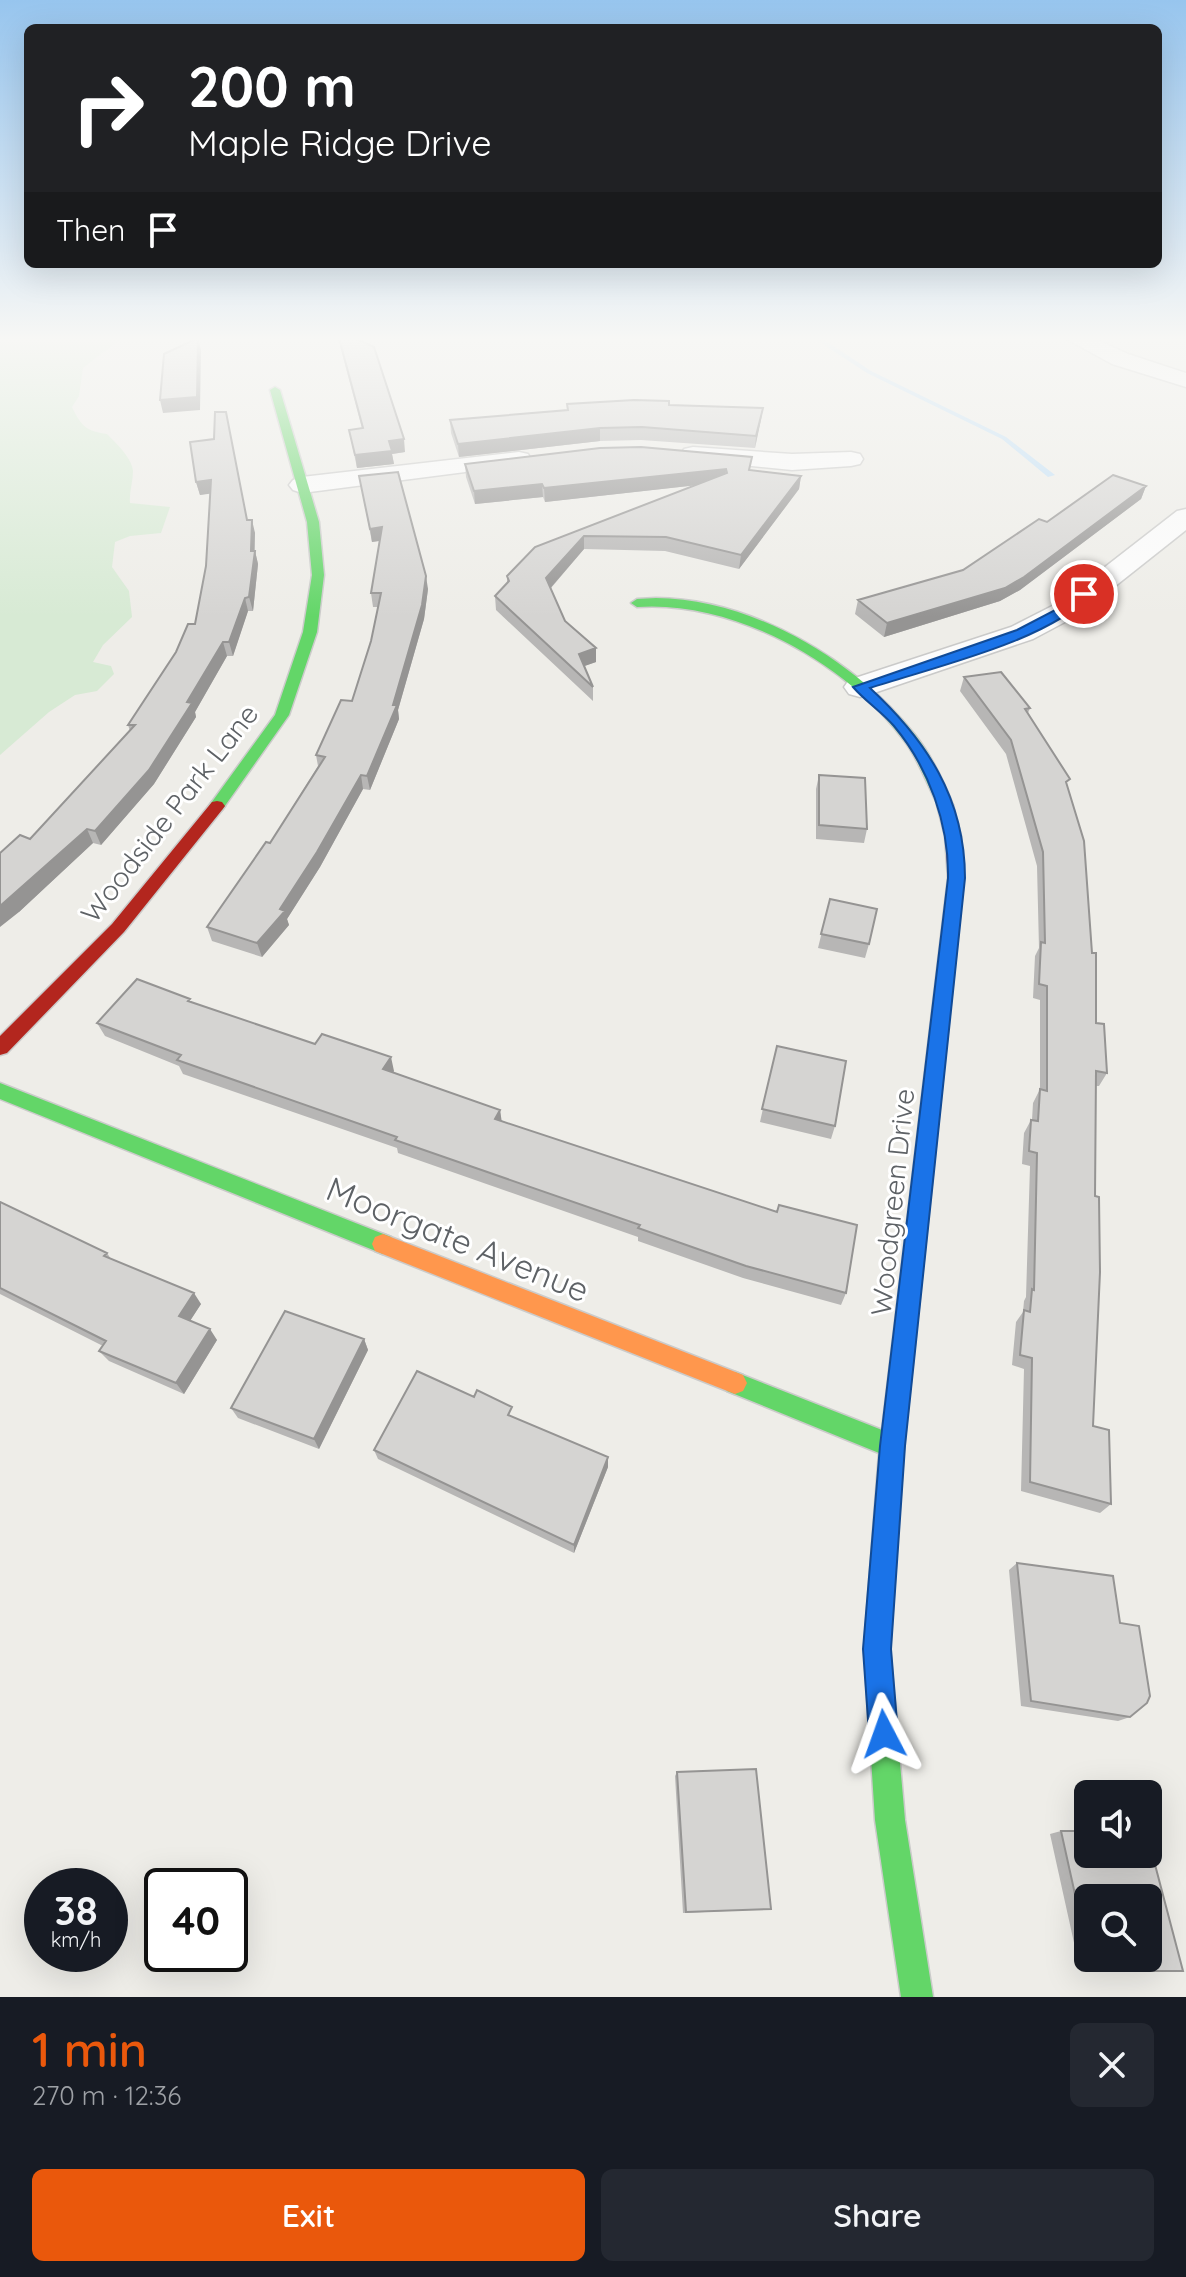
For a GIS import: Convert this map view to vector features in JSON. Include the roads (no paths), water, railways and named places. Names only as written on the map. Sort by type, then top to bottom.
[{"type":"street","name":"Woodside Park Lane","points":[[0,1048],[118,928],[238,780],[282,715],[310,632],[318,575],[313,522],[286,430]]},
{"type":"street","points":[[671,453],[792,462],[851,459]]},
{"type":"street","points":[[302,485],[539,457]]},
{"type":"street","points":[[860,687],[1022,633],[1070,608],[1186,517]]},
{"type":"street","points":[[1151,543],[1186,556]]},
{"type":"street","name":"Woodgreen Drive","points":[[637,603],[667,600],[693,603],[756,622],[821,657],[900,724],[939,784],[957,847],[892,1446],[877,1649],[890,1820],[917,1997]]},
{"type":"street","name":"Moorgate Avenue","points":[[0,1091],[892,1446]]},
{"type":"waterway","points":[[988,430],[1004,438],[1051,475]]}]
